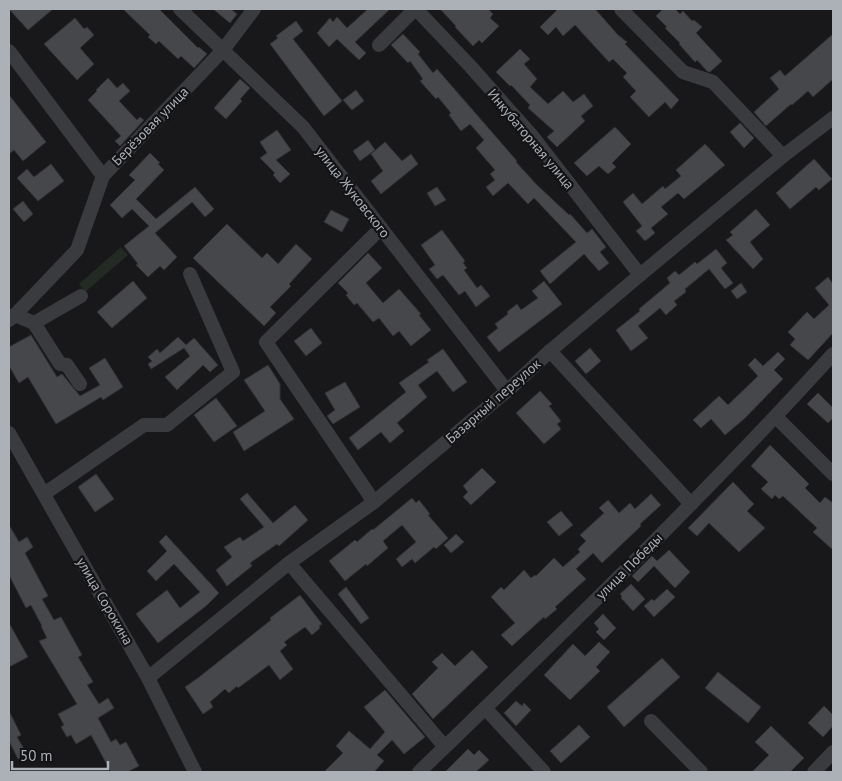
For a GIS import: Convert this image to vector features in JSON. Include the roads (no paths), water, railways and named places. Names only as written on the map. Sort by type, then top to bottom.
[{"type":"street","name":"улица Жуковского","points":[[180,9],[303,127],[507,391]]},
{"type":"street","name":"Берёзовая улица","points":[[9,51],[103,176],[223,50],[254,9]]},
{"type":"street","points":[[379,45],[416,9]]},
{"type":"street","name":"Инкубаторная улица","points":[[416,9],[471,67],[532,137],[640,275]]},
{"type":"street","points":[[622,9],[683,72],[713,82],[783,156]]},
{"type":"street","name":"Базарный переулок","points":[[148,678],[289,563],[374,502],[507,391],[550,351],[640,275],[783,156],[833,118]]},
{"type":"street","points":[[11,318],[77,250],[103,176]]},
{"type":"street","points":[[374,502],[266,342],[381,228]]},
{"type":"street","points":[[44,494],[144,425],[167,425],[233,372],[190,274]]},
{"type":"street","points":[[11,318],[34,323],[81,296]]},
{"type":"street","points":[[34,323],[60,364],[67,365],[80,384]]},
{"type":"street","points":[[550,351],[691,504]]},
{"type":"street","name":"улица Победы","points":[[419,772],[691,504],[833,354]]},
{"type":"street","points":[[776,416],[833,474]]},
{"type":"street","name":"улица Сорокина","points":[[9,433],[148,678],[195,772]]},
{"type":"street","points":[[289,563],[445,747]]},
{"type":"street","points":[[486,708],[544,772]]},
{"type":"street","points":[[651,721],[700,772]]},
{"type":"street","points":[[814,772],[833,752]]}]
